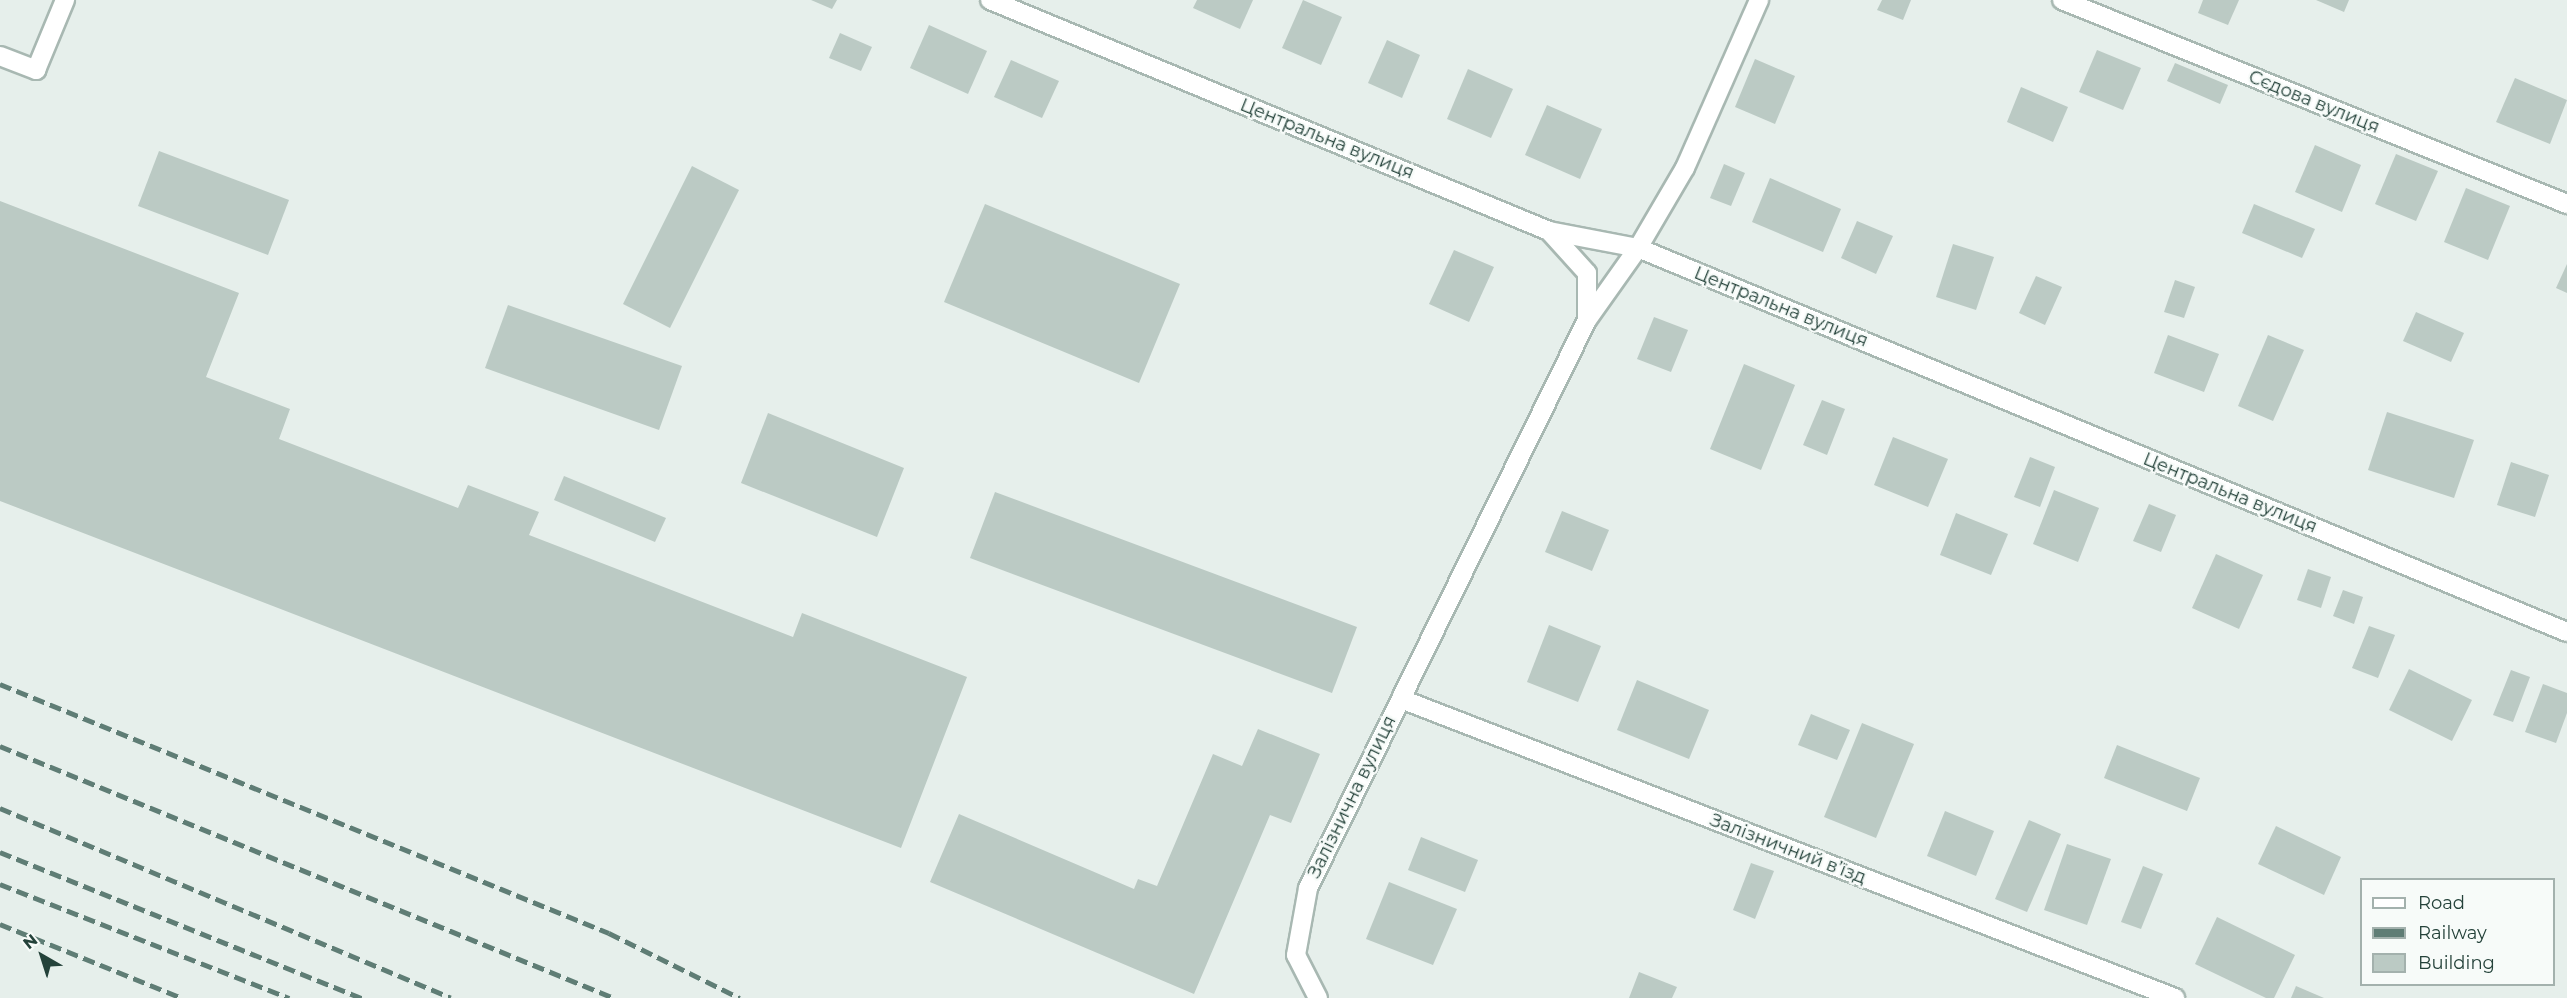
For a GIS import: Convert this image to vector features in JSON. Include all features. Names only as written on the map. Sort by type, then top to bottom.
[{"type":"street","points":[[0,56],[36,70],[65,0]]},
{"type":"street","name":"Центральна вулиця","points":[[990,0],[1549,231],[1638,248],[2567,632]]},
{"type":"street","name":"Залізнична вулиця","points":[[1318,998],[1296,955],[1308,888],[1587,320],[1638,248],[1685,168],[1759,0]]},
{"type":"street","name":"Сєдова вулиця","points":[[2062,0],[2567,204]]},
{"type":"street","points":[[1549,231],[1587,273],[1587,320]]},
{"type":"street","name":"Залізничний в’їзд","points":[[1401,699],[2175,998]]},
{"type":"building","points":[[811,0],[837,0],[832,9]]},
{"type":"building","points":[[1197,0],[1253,0],[1240,29],[1193,8]]},
{"type":"building","points":[[1303,0],[1342,17],[1321,65],[1282,48]]},
{"type":"building","points":[[1882,0],[1911,0],[1903,20],[1877,10]]},
{"type":"building","points":[[2203,0],[2239,0],[2228,25],[2198,13]]},
{"type":"building","points":[[2316,0],[2349,0],[2344,12]]},
{"type":"building","points":[[929,25],[987,51],[968,94],[910,68]]},
{"type":"building","points":[[840,33],[872,47],[861,71],[829,58]]},
{"type":"building","points":[[1387,40],[1420,55],[1402,98],[1368,83]]},
{"type":"building","points":[[2097,50],[2141,68],[2123,110],[2079,92]]},
{"type":"building","points":[[1755,59],[1795,76],[1775,124],[1735,107]]},
{"type":"building","points":[[1011,60],[1059,81],[1042,118],[994,97]]},
{"type":"building","points":[[2175,63],[2228,85],[2220,104],[2167,81]]},
{"type":"building","points":[[1468,69],[1513,89],[1491,138],[1447,119]]},
{"type":"building","points":[[2515,78],[2567,100],[2550,144],[2496,122]]},
{"type":"building","points":[[2021,87],[2068,107],[2053,142],[2007,122]]},
{"type":"building","points":[[1547,105],[1602,129],[1580,179],[1525,155]]},
{"type":"building","points":[[2315,145],[2361,165],[2342,212],[2295,192]]},
{"type":"building","points":[[159,151],[289,200],[268,255],[138,206]]},
{"type":"building","points":[[2396,154],[2438,171],[2416,221],[2375,204]]},
{"type":"building","points":[[1724,164],[1745,173],[1731,206],[1710,198]]},
{"type":"building","points":[[692,166],[739,190],[670,328],[623,304]]},
{"type":"building","points":[[1770,178],[1841,209],[1823,252],[1752,222]]},
{"type":"building","points":[[2466,188],[2510,206],[2488,260],[2444,242]]},
{"type":"building","points":[[0,201],[239,293],[206,377],[290,409],[279,439],[458,508],[468,485],[539,512],[529,535],[793,637],[802,613],[967,677],[901,848],[0,501]]},
{"type":"building","points":[[985,204],[1180,284],[1139,383],[944,302]]},
{"type":"building","points":[[2254,204],[2315,229],[2302,258],[2242,233]]},
{"type":"building","points":[[1857,221],[1893,236],[1876,274],[1841,258]]},
{"type":"building","points":[[1953,244],[1994,257],[1976,310],[1936,297]]},
{"type":"building","points":[[1454,250],[1494,267],[1469,322],[1429,304]]},
{"type":"building","points":[[2567,264],[2567,293],[2556,288]]},
{"type":"building","points":[[2036,276],[2062,287],[2045,325],[2019,313]]},
{"type":"building","points":[[2175,280],[2195,287],[2184,318],[2164,312]]},
{"type":"building","points":[[508,305],[682,366],[659,430],[485,368]]},
{"type":"building","points":[[2416,312],[2464,333],[2451,362],[2403,341]]},
{"type":"building","points":[[1654,317],[1688,330],[1671,372],[1637,359]]},
{"type":"building","points":[[2168,335],[2219,354],[2204,392],[2154,373]]},
{"type":"building","points":[[2268,335],[2304,350],[2273,421],[2238,406]]},
{"type":"building","points":[[1744,364],[1795,385],[1761,470],[1710,449]]},
{"type":"building","points":[[1822,400],[1845,409],[1827,455],[1803,445]]},
{"type":"building","points":[[2387,412],[2474,440],[2454,498],[2368,470]]},
{"type":"building","points":[[768,413],[904,468],[877,537],[741,483]]},
{"type":"building","points":[[1893,437],[1948,459],[1928,507],[1874,485]]},
{"type":"building","points":[[2030,457],[2055,467],[2040,507],[2014,497]]},
{"type":"building","points":[[2511,462],[2549,475],[2535,517],[2497,505]]},
{"type":"building","points":[[564,476],[666,518],[655,542],[554,500]]},
{"type":"building","points":[[2054,490],[2099,508],[2078,562],[2033,544]]},
{"type":"building","points":[[995,492],[1357,627],[1332,693],[970,558]]},
{"type":"building","points":[[2149,504],[2176,515],[2161,552],[2133,541]]},
{"type":"building","points":[[1562,511],[1609,530],[1592,571],[1545,552]]},
{"type":"building","points":[[1956,513],[2008,534],[1991,575],[1940,555]]},
{"type":"building","points":[[2216,554],[2263,575],[2239,629],[2192,608]]},
{"type":"building","points":[[2308,569],[2331,577],[2321,608],[2297,600]]},
{"type":"building","points":[[2343,590],[2363,597],[2354,624],[2333,616]]},
{"type":"building","points":[[1549,625],[1601,646],[1578,702],[1527,682]]},
{"type":"building","points":[[2369,626],[2395,635],[2378,678],[2352,668]]},
{"type":"building","points":[[2409,669],[2472,700],[2452,741],[2389,710]]},
{"type":"building","points":[[2511,670],[2530,677],[2513,722],[2493,715]]},
{"type":"building","points":[[1637,680],[1709,710],[1689,759],[1617,730]]},
{"type":"building","points":[[2543,684],[2567,693],[2567,713],[2556,743],[2525,732]]},
{"type":"building","points":[[1811,714],[1850,730],[1837,760],[1798,745]]},
{"type":"building","points":[[1862,723],[1914,744],[1876,838],[1824,817]]},
{"type":"building","points":[[1258,729],[1320,754],[1291,823],[1270,815],[1194,994],[930,882],[959,814],[1134,889],[1138,879],[1157,886],[1213,754],[1242,766]]},
{"type":"building","points":[[2117,745],[2200,778],[2187,811],[2104,778]]},
{"type":"building","points":[[1945,811],[1994,831],[1976,876],[1927,856]]},
{"type":"building","points":[[2029,820],[2061,834],[2027,912],[1995,899]]},
{"type":"building","points":[[2276,826],[2341,857],[2324,895],[2258,864]]},
{"type":"building","points":[[1421,837],[1478,860],[1465,892],[1408,870]]},
{"type":"building","points":[[2067,844],[2111,859],[2087,925],[2044,910]]},
{"type":"building","points":[[1751,863],[1774,871],[1755,919],[1733,910]]},
{"type":"building","points":[[2143,866],[2163,874],[2141,929],[2121,922]]},
{"type":"building","points":[[1389,882],[1457,909],[1433,965],[1366,939]]},
{"type":"building","points":[[2217,917],[2295,955],[2274,998],[2266,998],[2195,964]]},
{"type":"building","points":[[1639,972],[1677,987],[1672,998],[1629,998]]},
{"type":"building","points":[[2296,986],[2324,998],[2291,998]]},
{"type":"railway","points":[[0,684],[609,933],[740,998]]},
{"type":"railway","points":[[0,746],[614,998]]},
{"type":"railway","points":[[0,808],[451,998]]},
{"type":"railway","points":[[0,852],[362,998]]},
{"type":"railway","points":[[0,884],[289,998]]},
{"type":"railway","points":[[0,924],[182,998]]}]
